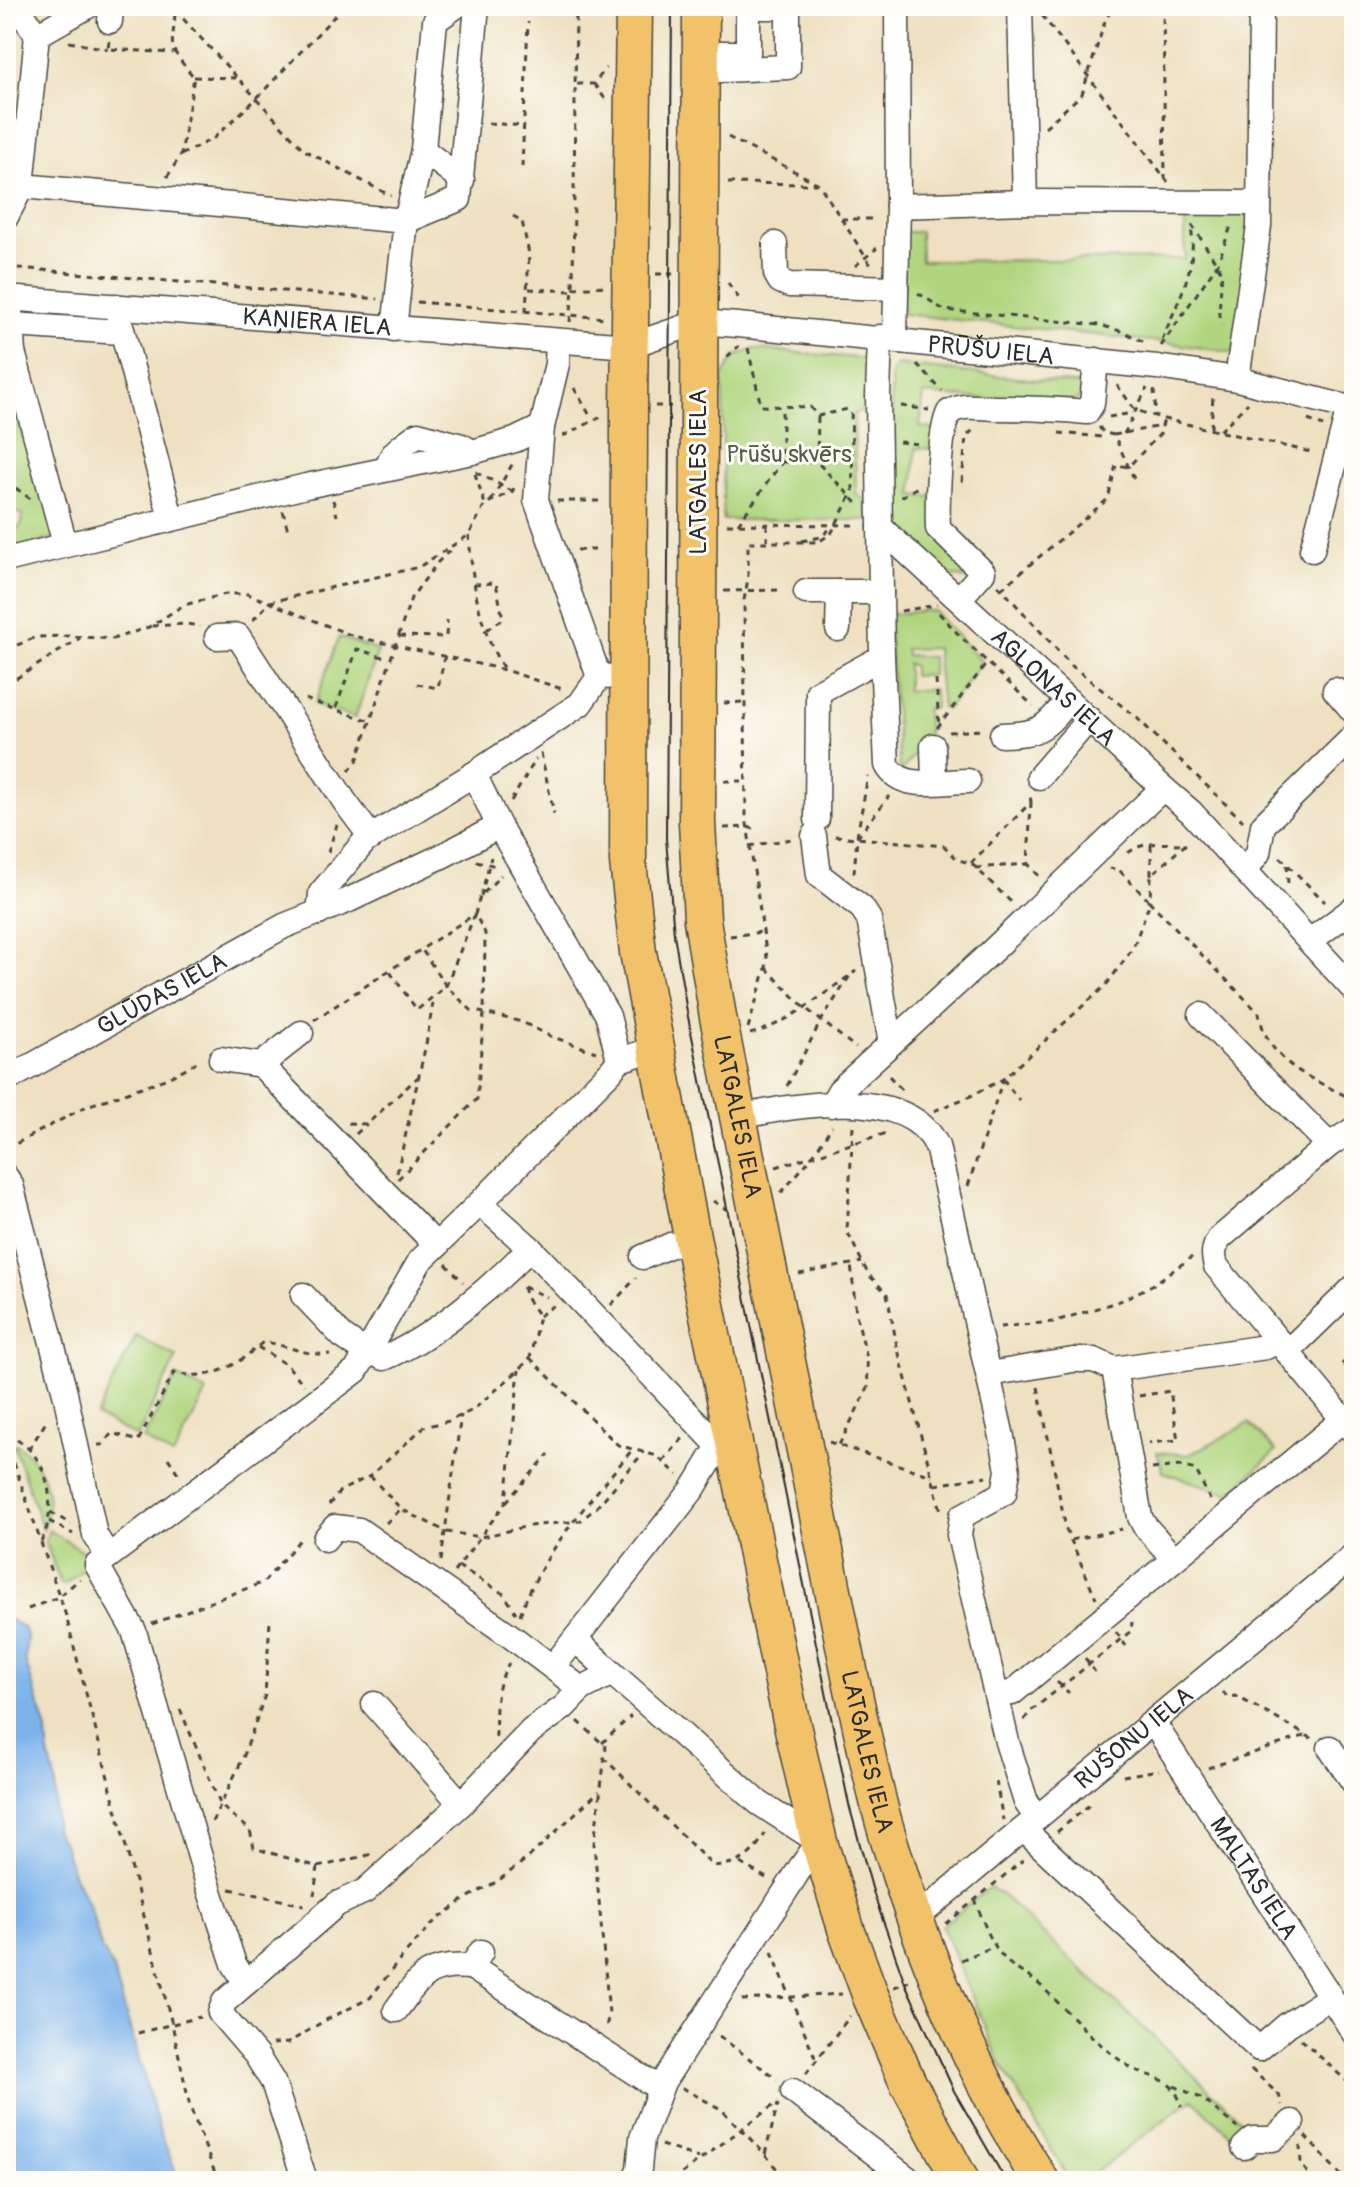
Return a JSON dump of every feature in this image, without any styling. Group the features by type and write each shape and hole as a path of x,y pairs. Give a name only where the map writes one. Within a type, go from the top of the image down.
{"highway":[{"path":"634,6 629,346 614,676 638,952 693,1242 727,1444 819,1842 871,1997 907,2081 961,2181"},
{"name":"LATGALES IELA","path":"701,6 698,873 702,920 718,1017 872,1775 892,1851 963,2040 993,2100 1041,2181"}],"street":[{"path":"10,6 45,30"},
{"path":"45,30 88,6"},
{"path":"394,329 408,213 423,150 435,21 456,6"},
{"path":"22,186 153,198 408,213 459,199 477,6"},
{"path":"897,6 888,212 888,338 878,396 879,441 872,517 882,602 887,765 899,780 968,781"},
{"path":"1020,6 1021,149 1025,202"},
{"path":"1237,379 1259,226 1250,202 1261,6"},
{"path":"6,217 22,186 45,30"},
{"path":"423,150 462,180"},
{"path":"888,212 1025,202 1185,216 1250,202"},
{"path":"775,244 776,274 780,281 789,285 889,280"},
{"path":"8,298 13,325 13,352 65,544"},
{"name":"KAŅIERA IELA","path":"8,298 629,346"},
{"path":"116,306 171,518"},
{"name":"PRŪŠU IELA","path":"629,346 699,322 888,338 1096,360 1237,379 1352,408"},
{"path":"13,325 121,332"},
{"path":"319,913 321,893 371,837 474,774 539,743 585,698 614,676 553,550 536,500 535,437 564,342"},
{"path":"948,600 983,572 938,528 946,419 953,410 967,405 1026,407 1096,415 1092,404 1096,360"},
{"path":"1312,550 1352,408"},
{"path":"9,551 65,544 388,468 535,437"},
{"name":"AGLONAS IELA","path":"872,517 948,600 1068,700 1191,812 1354,990"},
{"path":"806,592 839,592 882,602"},
{"path":"838,629 839,592"},
{"path":"228,636 271,686 335,788 371,837"},
{"path":"882,657 818,692 815,827 819,875 862,908 869,919 891,1043"},
{"path":"1335,690 1354,712"},
{"path":"1002,735 1028,734 1045,728 1068,700"},
{"path":"1034,782 1089,719"},
{"path":"934,782 936,736"},
{"path":"1245,871 1257,855 1263,825 1354,736"},
{"path":"474,774 499,826 608,1016 619,1060"},
{"path":"842,1104 840,1090 1163,788"},
{"name":"GLŪDAS IELA","path":"6,1080 271,933 444,855 499,826"},
{"path":"1310,941 1348,913"},
{"path":"1201,1015 1329,1145"},
{"path":"261,1065 301,1033"},
{"path":"103,1561 356,1371 361,1348 420,1261 619,1060 655,1049"},
{"path":"221,1059 261,1065 435,1248"},
{"path":"738,1117 842,1104 880,1106 914,1119 931,1134 937,1146 1008,1471 1004,1493 962,1516 959,1535 1007,1742 1031,1824 1259,2049 1287,2025 1345,2012"},
{"path":"997,1694 1012,1693 1223,1519 1349,1426 1216,1266 1213,1257 1219,1239 1329,1145 1354,1129"},
{"path":"6,1177 11,1185 65,1393 95,1535 134,1631 234,1964 246,1983"},
{"path":"480,1203 530,1248 696,1422 727,1444 553,1667"},
{"path":"643,1257 671,1245 693,1242"},
{"path":"303,1295 361,1348 384,1358 410,1348 497,1280 530,1248"},
{"path":"989,1374 1073,1360 1094,1360 1114,1369 1283,1346 1354,1287"},
{"path":"1114,1369 1140,1517 1174,1559"},
{"path":"317,1534 335,1527 359,1530 387,1524 439,1586 581,1689"},
{"name":"RUŠONU IELA","path":"915,1919 1354,1555"},
{"path":"576,1640 770,1810 819,1842 700,2022 662,2086 642,2138 639,2169 634,2181"},
{"path":"305,2181 273,2082 220,2013 224,2002 337,1904 365,1891 461,1804 531,1731 564,1707 581,1689 612,1673"},
{"path":"374,1704 461,1804"},
{"name":"MALTAS IELA","path":"1153,1722 1345,2012"},
{"path":"1330,1748 1354,1783"},
{"path":"396,2010 429,1971 476,1960 600,2049 662,2086"},
{"path":"786,2096 911,2181"},
{"path":"1249,2143 1273,2139 1292,2122"}],"path":[{"path":"181,155 214,138 256,99 344,6"},
{"path":"564,342 573,290 576,6"},
{"path":"1035,6 1165,178 1185,216 1218,263 1222,272 1219,313 1225,328"},
{"path":"1021,149 1082,94 1106,18 1115,6"},
{"path":"1163,6 1165,178"},
{"path":"1298,8 1346,6 1346,15 1354,15"},
{"path":"175,8 171,46 173,53 194,77 237,78"},
{"path":"175,8 304,150 408,213"},
{"path":"108,49 110,14"},
{"path":"522,167 528,22"},
{"path":"45,30 66,41 108,49 173,53"},
{"path":"594,84 608,65"},
{"path":"153,198 181,155 194,77"},
{"path":"576,84 594,84"},
{"path":"594,84 608,102"},
{"path":"467,122 524,126"},
{"path":"721,134 819,184 841,219 889,280 944,310 1099,325 1124,332 1148,344"},
{"path":"720,183 819,184"},
{"path":"1162,340 1172,331 1218,263 1250,202"},
{"path":"841,219 888,212"},
{"path":"513,216 522,221 529,254 526,311"},
{"path":"1161,346 1192,266 1194,243 1185,216"},
{"path":"6,267 604,318"},
{"path":"645,273 684,274"},
{"path":"722,275 740,300"},
{"path":"529,289 573,290 605,286"},
{"path":"747,344 761,406 810,407 818,416 817,462 872,517"},
{"path":"915,361 953,410"},
{"path":"554,373 569,378 592,419"},
{"path":"1117,385 1134,412"},
{"path":"1124,434 1147,388"},
{"path":"1154,390 1156,416"},
{"path":"1211,429 1213,396"},
{"path":"1220,431 1248,403"},
{"path":"889,405 953,410"},
{"path":"653,406 678,406"},
{"path":"738,524 782,462 782,407"},
{"path":"818,416 851,408 853,491 831,534 823,541 748,542 745,702 747,827 766,968 746,1035 761,1031 804,1007 876,957"},
{"path":"1104,433 1096,415 1134,412 1336,458"},
{"path":"491,501 519,452 535,437 606,414"},
{"path":"1128,467 1160,434 1164,419"},
{"path":"960,493 966,437 981,424"},
{"path":"1104,433 1124,434 1162,426"},
{"path":"1057,432 1102,437 1104,433"},
{"path":"1114,435 1135,481"},
{"path":"879,441 943,446"},
{"path":"782,462 817,462"},
{"path":"1001,589 1108,499 1116,465 1128,467"},
{"path":"485,504 473,471 512,492 536,500 606,501"},
{"path":"720,524 864,526 914,488 941,478"},
{"path":"149,627 186,624 228,636 270,602 419,567 469,535 485,504 512,492"},
{"path":"767,524 767,541"},
{"path":"469,535 474,584 486,630 494,654 505,670"},
{"path":"335,788 357,761 411,598 457,543"},
{"path":"553,550 604,550"},
{"path":"983,572 1072,666 1137,718 1260,837 1348,913 1354,958"},
{"path":"474,584 496,583 503,619 486,630"},
{"path":"733,590 806,592"},
{"path":"6,650 36,637 113,639 149,627 184,605 226,594 248,594 353,636 505,670 585,698"},
{"path":"926,597 948,600"},
{"path":"882,602 948,600"},
{"path":"948,600 987,663 1050,722"},
{"path":"397,636 446,637 447,620"},
{"path":"6,685 83,636"},
{"path":"336,709 357,649 389,659"},
{"path":"417,684 438,688 445,655"},
{"path":"936,736 987,663"},
{"path":"936,680 936,736"},
{"path":"271,686 370,721"},
{"path":"720,703 745,702"},
{"path":"936,736 933,733 996,729 1002,735"},
{"path":"539,743 554,814"},
{"path":"390,971 417,1010 446,986 475,914 499,826 539,743"},
{"path":"852,901 857,838 870,770"},
{"path":"857,838 899,780"},
{"path":"720,781 746,781"},
{"path":"1034,782 1028,864 1053,892"},
{"path":"971,863 1031,802"},
{"path":"749,846 815,827 857,838 944,846 958,860 971,863 1026,917"},
{"path":"720,828 755,829"},
{"path":"1151,875 1191,839"},
{"path":"925,1113 973,1095 1003,1079 1107,984 1133,948 1150,902 1151,844"},
{"path":"1127,853 1136,846 1186,844"},
{"path":"1119,861 1110,868 1119,870 1259,1013 1262,1033 1281,1058 1300,1072 1354,1100"},
{"path":"976,868 1028,864"},
{"path":"480,897 508,868"},
{"path":"301,1033 306,1025 475,914"},
{"path":"434,997 395,1182 477,1099 484,1013 485,933 475,914"},
{"path":"728,937 762,932"},
{"path":"422,950 446,986 471,1010 522,1022 550,1036 619,1060"},
{"path":"766,968 804,1007 872,1060"},
{"path":"775,1111 821,1021 851,974"},
{"path":"1346,1025 1354,1017"},
{"path":"6,1149 87,1106 168,1078 205,1058 221,1059"},
{"path":"324,1130 334,1121 367,1124 418,1077"},
{"path":"1003,1079 1019,1100"},
{"path":"952,1215 963,1201 1003,1079"},
{"path":"842,1104 853,1143 847,1231 868,1274 887,1294 897,1346 940,1505 932,1508"},
{"path":"779,1196 812,1157 829,1132 842,1104"},
{"path":"773,1167 893,1132"},
{"path":"705,1202 716,1201 728,1212 741,1209"},
{"path":"979,1329 1053,1322 1123,1300 1154,1284 1219,1239"},
{"path":"435,1248 476,1297"},
{"path":"598,1319 635,1279 643,1257"},
{"path":"795,1274 862,1262"},
{"path":"839,1445 868,1388 867,1358 856,1314 851,1264"},
{"path":"497,1280 560,1301"},
{"path":"325,1510 340,1491 370,1476 424,1427 473,1410 530,1358 539,1316 525,1296 523,1287"},
{"path":"77,1444 102,1445 112,1433 138,1441 174,1373 210,1376 241,1360 263,1342 286,1345 311,1356 361,1348"},
{"path":"257,1347 288,1366 316,1401"},
{"path":"530,1358 618,1445 657,1456 693,1489"},
{"path":"1342,1362 1354,1376"},
{"path":"1034,1367 1066,1529 1104,1617"},
{"path":"506,1502 520,1369"},
{"path":"1119,1399 1170,1391 1178,1440 1149,1443"},
{"path":"29,1449 65,1393"},
{"path":"439,1586 461,1415"},
{"path":"663,1461 696,1422"},
{"path":"6,1437 29,1449 44,1472 50,1512 40,1544"},
{"path":"6,1437 66,1616 172,2024 190,2107 218,2181"},
{"path":"829,1442 932,1476"},
{"path":"458,1566 504,1594 519,1617 525,1599 555,1546 632,1450"},
{"path":"370,1476 387,1524 481,1537 529,1526 580,1521 596,1508 644,1452"},
{"path":"439,1586 549,1454"},
{"path":"1154,1469 1179,1466 1196,1470 1216,1512 1223,1519"},
{"path":"935,1485 992,1475"},
{"path":"50,1512 77,1527"},
{"path":"1071,1540 1144,1525"},
{"path":"134,1631 264,1582 317,1534"},
{"path":"28,1609 58,1597 103,1561"},
{"path":"199,1847 243,1758 265,1695 270,1621"},
{"path":"497,1769 497,1695 502,1676 515,1652 512,1637"},
{"path":"1222,1692 1227,1697 1236,1696 1330,1748"},
{"path":"602,1743 645,1702"},
{"path":"564,1707 606,1747 594,1844 609,2014 600,2049"},
{"path":"181,1709 221,1806 250,1830 254,1848 318,1867 374,1854"},
{"path":"1123,1776 1186,1770 1307,1735"},
{"path":"603,1757 713,1866 740,1863 785,1891"},
{"path":"988,1786 996,1785"},
{"path":"249,2047 288,2043 370,1998 434,1922 529,1857 599,1791"},
{"path":"740,1863 764,1837 770,1810"},
{"path":"211,1891 312,1906 318,1867"},
{"path":"975,1899 987,1930 1009,1963 1038,1983 1073,2019 1128,2066 1203,2099 1249,2143"},
{"path":"762,1926 816,2060"},
{"path":"956,1962 996,1946"},
{"path":"890,1989 912,1980"},
{"path":"715,2000 843,1994"},
{"path":"138,2033 220,2013"},
{"path":"672,2181 786,2096 851,2015"},
{"path":"700,2022 786,2096"},
{"path":"1287,2025 1354,2088"},
{"path":"1171,2085 1181,2107"},
{"path":"662,2086 700,2096 721,2109 765,2154 783,2180 797,2181"},
{"path":"1279,2095 1292,2122"},
{"path":"765,2154 786,2096"},
{"path":"1314,2181 1301,2164 1299,2130 1346,2181"},
{"path":"642,2138 700,2158"}],"green space":[{"path":"1185,209 1245,209 1252,219 1236,353 903,314 902,232 920,232 921,261 1185,259"},
{"name":"Prūšu skvērs","path":"753,349 868,359 868,408 854,414 856,494 867,501 866,520 723,520 723,376 734,357"},
{"path":"6,352 30,462 41,469 57,537 23,548 13,544 10,535 22,524 22,514 8,511 6,507"},
{"path":"897,365 1084,385 1082,395 1075,401 1021,396 995,400 924,394 920,427 934,429 933,449 916,448 913,495 933,497 968,564 965,579 942,573 896,531 891,518 888,444 893,444 891,373"},
{"path":"934,611 982,662 947,709 942,708 936,648 905,649 906,655 932,657 932,675 913,676 913,666 907,663 907,691 934,689 935,708 926,709 928,737 900,773 887,615"},
{"path":"339,637 378,651 355,718 315,704"},
{"path":"136,1336 177,1357 137,1437 96,1416"},
{"path":"176,1376 207,1392 173,1456 143,1439"},
{"path":"1249,1423 1276,1451 1229,1494 1163,1472 1157,1452 1189,1455"},
{"path":"16,1444 34,1461 44,1482 48,1506 43,1530 14,1446"},
{"path":"49,1530 92,1557 92,1562 64,1585 45,1541"},
{"path":"990,1887 1251,2129 1244,2147 1192,2099 1084,2181 1070,2181 1000,2063 942,1926"}],"water":[{"path":"6,1618 23,1627 27,1636 25,1660 47,1731 55,1780 55,1830 64,1844 74,1876 91,1910 101,1948 113,1969 159,2129 179,2181 6,2181"}],"tram line":[{"path":"672,6 666,839 674,934 687,1012 849,1805 874,1895 905,1983 954,2091 1006,2181"}]}
